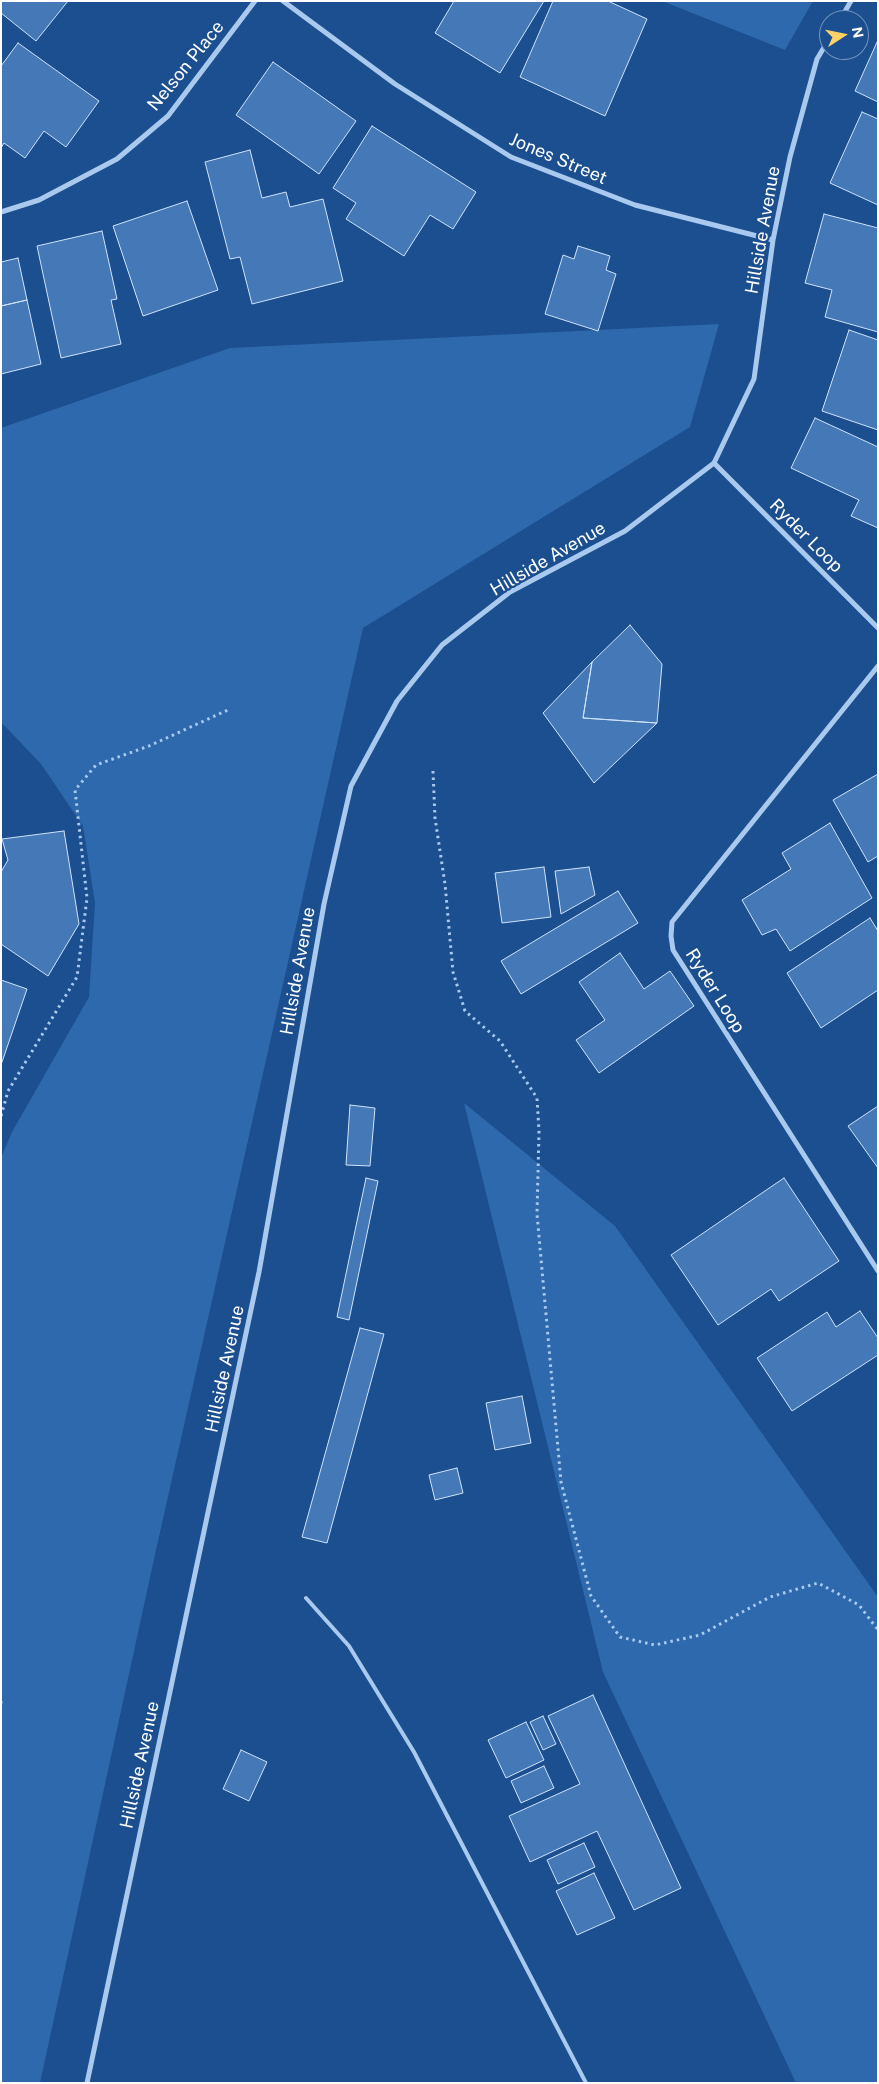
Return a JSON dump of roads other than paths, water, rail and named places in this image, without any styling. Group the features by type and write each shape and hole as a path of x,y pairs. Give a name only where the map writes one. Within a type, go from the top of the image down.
{"street":[{"name":"Nelson Place","path":"1,212 39,200 116,159 168,116 255,1"},
{"name":"Jones Street","path":"283,1 395,84 511,157 635,205 773,240"},
{"name":"Hillside Avenue","path":"87,2083 257,1281 324,904 351,786 396,701 442,645 510,592 625,531 714,463 754,379 773,240 790,157 819,56"},
{"name":"Ryder Loop","path":"714,463 878,628"},
{"name":"Ryder Loop","path":"878,666 672,922 671,936 673,950 878,1272"}],"lane":[{"path":"306,1598 350,1646 414,1752 586,2083"}]}
